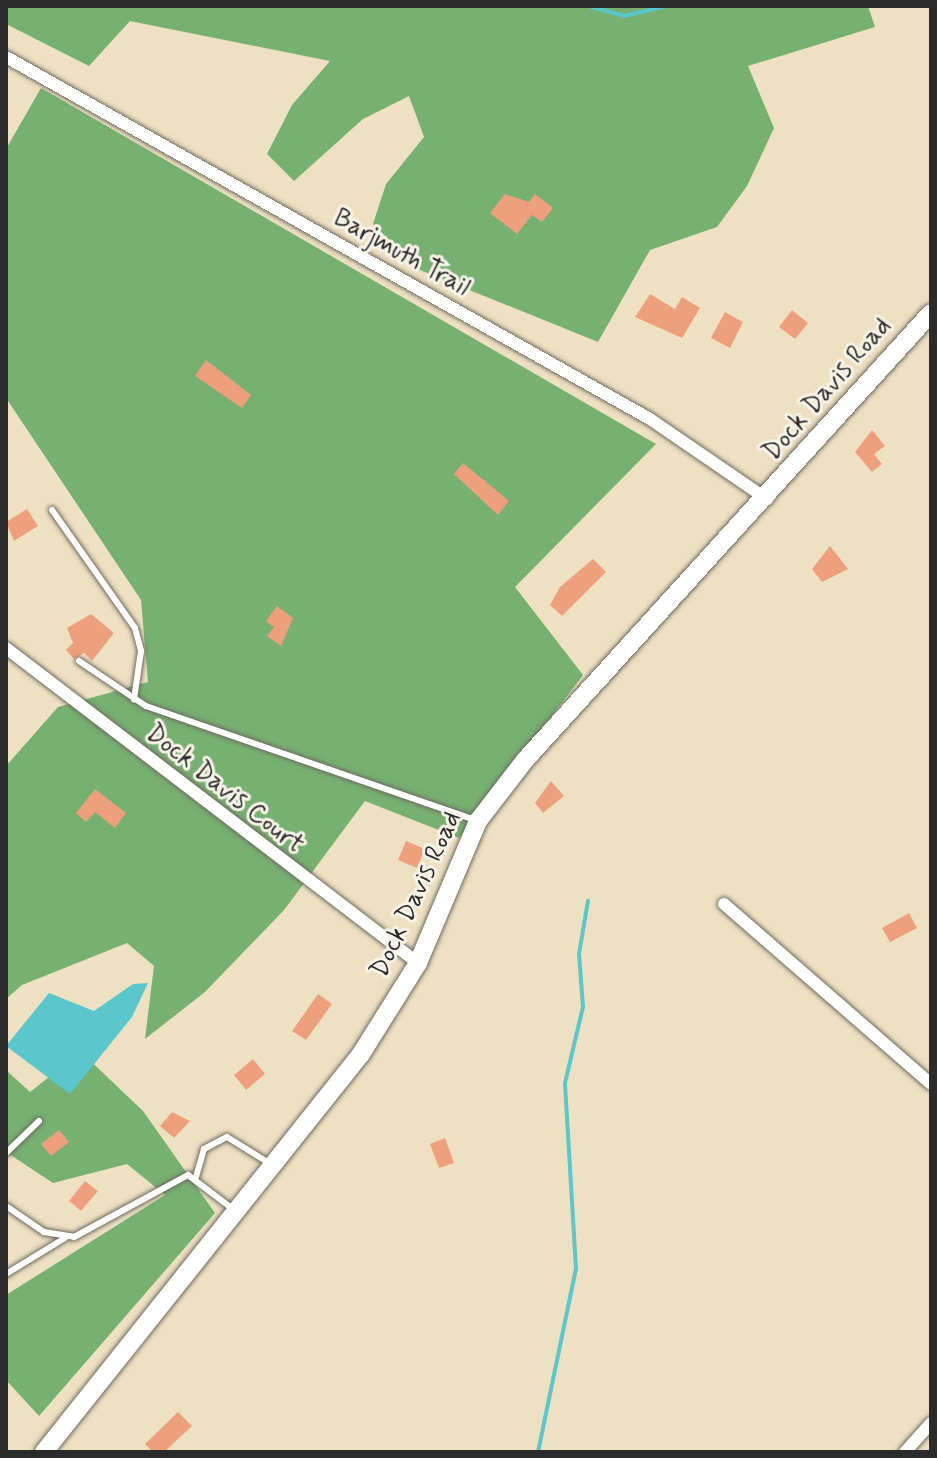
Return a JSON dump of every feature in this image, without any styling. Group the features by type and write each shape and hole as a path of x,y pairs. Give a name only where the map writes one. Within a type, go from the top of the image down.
{"street":[{"name":"Barjmuth Trail","path":"6,57 650,419 767,499"},
{"name":"Dock Davis Road","path":"44,1452 361,1054 418,963 478,821 526,759 767,499 931,313"},
{"name":"Dock Davis Court","path":"6,648 418,963"},
{"path":"724,904 931,1084"},
{"path":"905,1452 931,1423"}],"lane":[{"path":"52,510 135,628 141,651 134,699"},
{"path":"79,661 134,699 478,821"},
{"path":"6,1153 39,1121"},
{"path":"196,1177 204,1149 227,1137 272,1165"},
{"path":"6,1274 178,1177 196,1177 236,1211"},
{"path":"6,1206 65,1238"}],"green space":[{"path":"6,6 868,6 875,27 748,66 774,128 747,186 717,227 650,250 598,342 420,270 373,224 386,184 424,137 409,96 363,119 294,181 267,154 292,105 330,61 130,21 89,66 6,24"},
{"path":"41,88 656,444 515,587 583,675 459,838 365,801 284,910 205,992 145,1039 154,966 127,943 22,985 6,999 6,766 58,707 148,682 141,600 6,398 6,149"},
{"path":"81,1052 143,1111 215,1213 39,1416 6,1380 6,1295 165,1195 127,1164 53,1183 6,1152 6,1070 30,1092"}],"water":[{"path":"148,983 132,1017 70,1094 6,1046 49,993 94,1011 133,984"}],"building":[{"path":"505,194 529,202 535,194 553,208 542,222 532,215 517,234 490,213"},
{"path":"650,294 675,309 682,297 700,308 682,338 635,317"},
{"path":"792,310 808,323 795,339 779,327"},
{"path":"725,312 743,322 730,348 711,338"},
{"path":"206,360 251,395 242,408 195,376"},
{"path":"872,430 885,446 874,454 882,464 872,472 855,452"},
{"path":"463,463 509,501 498,515 454,474"},
{"path":"27,509 38,526 14,541 6,522"},
{"path":"830,546 848,569 822,582 812,569"},
{"path":"593,559 606,572 562,616 550,605 560,587"},
{"path":"277,606 293,618 281,646 267,636 274,627 266,621"},
{"path":"91,614 114,633 92,661 84,653 74,659 66,650 73,643 67,628"},
{"path":"551,781 564,796 543,813 535,803"},
{"path":"95,789 126,813 115,828 95,812 86,822 76,813"},
{"path":"406,841 425,849 417,868 398,860"},
{"path":"909,913 917,928 890,942 882,928"},
{"path":"318,994 332,1004 306,1040 292,1031"},
{"path":"253,1059 265,1074 246,1090 234,1075"},
{"path":"172,1112 190,1121 174,1138 160,1126"},
{"path":"59,1130 69,1142 51,1156 41,1144"},
{"path":"445,1138 454,1163 439,1168 430,1144"},
{"path":"85,1181 98,1191 81,1211 69,1201"},
{"path":"178,1412 192,1426 164,1452 153,1452 145,1444"}],"waterway":[{"path":"589,6 624,16 666,6"},
{"path":"538,1452 576,1269 565,1083 583,1007 579,954 588,901"}]}
